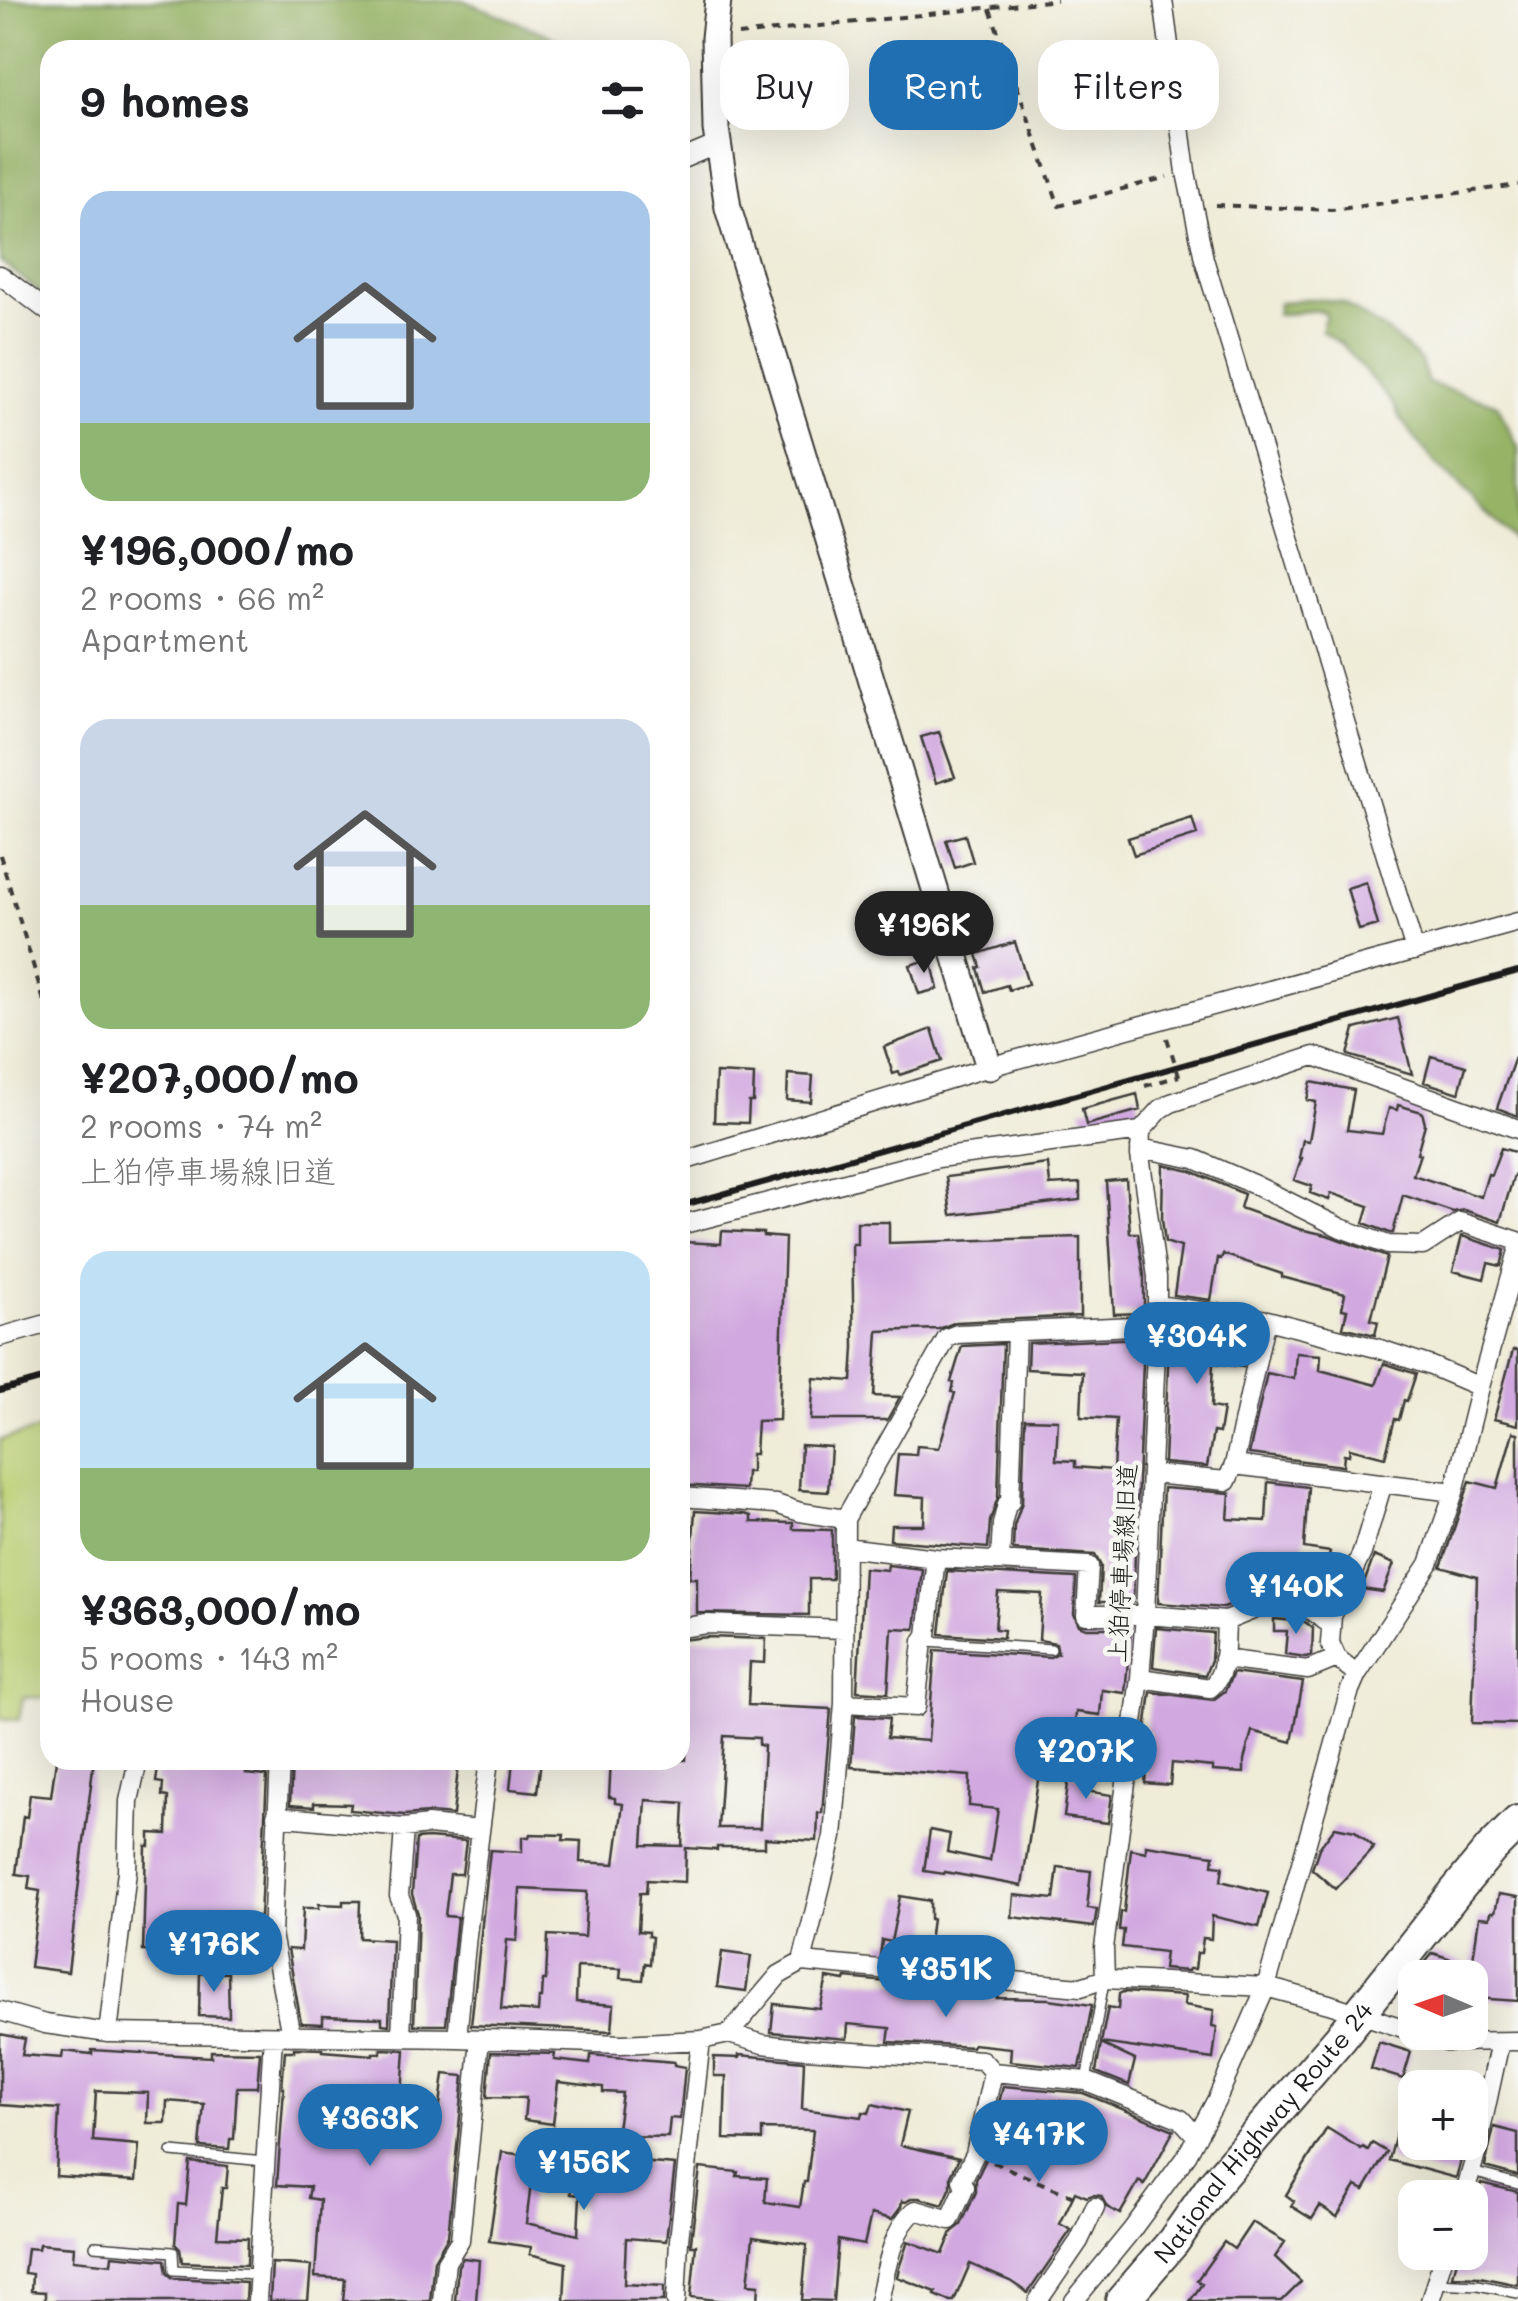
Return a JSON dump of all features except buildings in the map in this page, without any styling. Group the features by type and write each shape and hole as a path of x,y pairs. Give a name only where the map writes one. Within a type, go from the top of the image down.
{"highway":[{"name":"National Highway Route 24","path":"1122,2301 1457,1890 1518,1822"}],"street":[{"path":"718,0 714,38 716,129 728,208 989,1066"},
{"path":"1163,0 1186,172 1204,259 1414,951"},
{"path":"690,156 718,144"},
{"path":"0,276 40,306"},
{"path":"690,1159 989,1066 1518,922"},
{"path":"1141,1139 1161,1108 1170,1103 1314,1056 1518,1129"},
{"path":"690,1222 938,1158 1141,1139 1255,1185 1342,1228 1388,1244 1423,1246 1460,1222 1518,1241"},
{"name":"上狛停車場線旧道","path":"1105,1979 1104,1948 1140,1678 1158,1324 1157,1277 1141,1139"},
{"path":"1074,2301 1131,2232 1187,2154 1217,2099 1266,1987 1350,1690 1429,1564 1454,1492 1518,1251"},
{"path":"1157,1305 1268,1320 1431,1366 1480,1387"},
{"path":"1151,1474 1227,1480 1234,1465 1268,1320"},
{"path":"802,1962 833,1836 844,1704 845,1519 947,1338 957,1334 1158,1324"},
{"path":"0,1337 40,1326"},
{"path":"1498,1326 1518,1328"},
{"path":"1000,1561 1002,1524 1010,1502 1016,1332"},
{"path":"1234,1465 1454,1492"},
{"path":"1357,1674 1337,1658 1330,1643 1332,1616 1362,1553 1383,1483"},
{"path":"690,1498 776,1504 845,1519"},
{"path":"845,1548 936,1558 1089,1566 1086,1615 1226,1621 1263,1606 1288,1607 1310,1610 1331,1625"},
{"path":"844,1704 916,1707 936,1558"},
{"path":"1140,1678 1210,1688 1218,1682 1226,1621"},
{"path":"690,1627 844,1629"},
{"path":"1223,1659 1308,1670 1337,1658"},
{"path":"108,2033 127,1871 129,1801 136,1770"},
{"path":"257,2301 264,2161 282,2036 272,1934 279,1770"},
{"path":"457,2038 488,1770"},
{"path":"276,1816 404,1828 428,1824 480,1830"},
{"path":"401,2037 406,1914 398,1896 404,1828"},
{"path":"728,2034 779,1974 802,1962 1081,1986 1105,1979 1266,1987 1446,2042 1509,2041 1469,2180"},
{"path":"0,2011 45,2024 108,2033 622,2044 702,2040 728,2034 763,2044 806,2049 982,2060 993,2072 1086,2081 1181,2119 1196,2137"},
{"path":"442,2301 446,2262 460,2240 480,2038"},
{"path":"676,2301 679,2240 702,2040"},
{"path":"879,2301 906,2217 922,2210 950,2220 975,2154 993,2072"},
{"path":"1038,2301 1079,2241 1096,2207"}],"lane":[{"path":"923,1641 1052,1649"},
{"path":"1086,2081 1105,1979"},
{"path":"172,2152 264,2161"},
{"path":"1471,2172 1518,2184"},
{"path":"96,2246 173,2252 174,2270 258,2274"},
{"path":"1433,2292 1478,2286 1518,2293"}],"path":[{"path":"714,38 1057,0"},
{"path":"990,8 1059,206 1186,172"},
{"path":"1193,204 1332,210 1518,184"},
{"path":"0,855 40,988"},
{"path":"1145,1086 1179,1076 1167,1038"},
{"path":"975,2154 1096,2207"}],"green space":[{"path":"0,0 463,0 561,40 40,40 40,292 0,261"},
{"path":"1304,299 1341,302 1388,332 1421,361 1428,383 1497,404 1518,447 1518,544 1435,463 1394,405 1342,345 1321,331 1326,314 1277,314 1279,303"},
{"path":"40,1430 40,1698 23,1697 19,1720 0,1718 0,1440"}],"railway":[{"path":"690,1203 1518,971"},
{"path":"0,1391 40,1380"}]}
